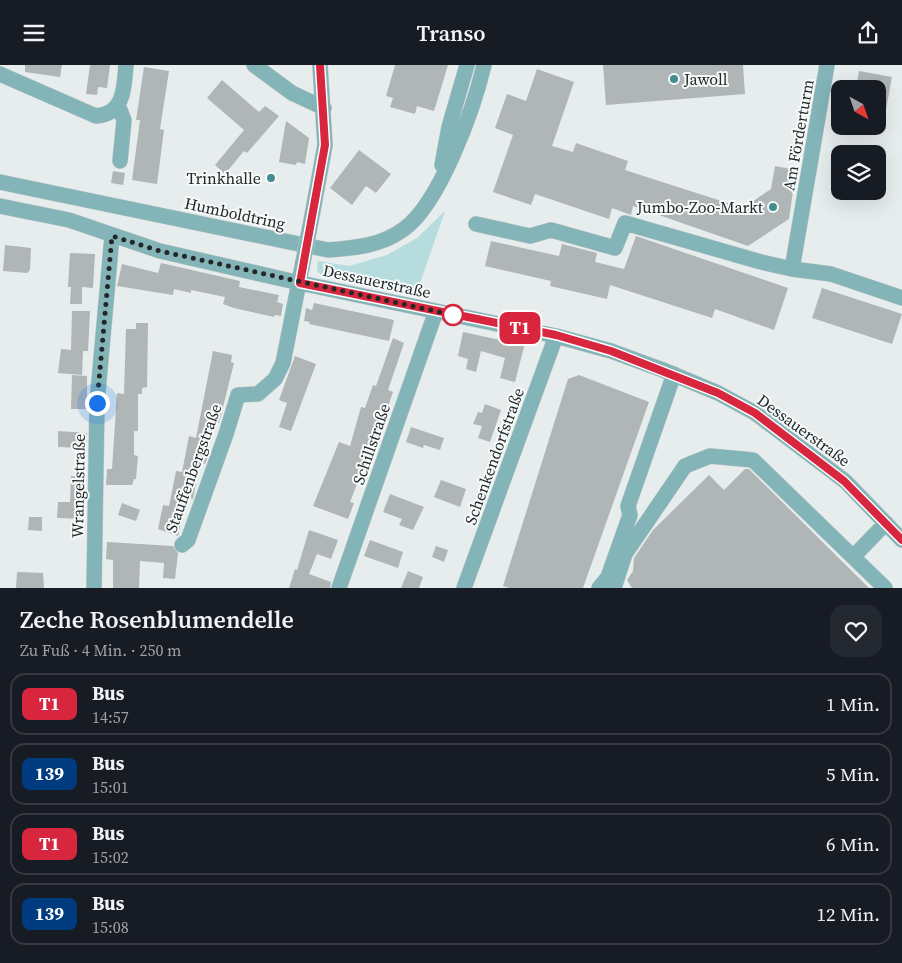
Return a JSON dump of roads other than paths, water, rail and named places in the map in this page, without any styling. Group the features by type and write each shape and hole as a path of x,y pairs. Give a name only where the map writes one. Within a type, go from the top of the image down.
{"street":[{"path":"0,74 96,116 110,113 122,99 126,65"},
{"path":"254,65 292,93 324,108"},
{"path":"300,283 325,145 320,65"},
{"name":"Humboldtring","path":"438,183 449,127 467,65"},
{"name":"Am Förderturm","path":"792,269 827,65"},
{"name":"Humboldtring","path":"0,182 328,250 359,248 382,241 405,229 424,210 460,139 485,69"},
{"path":"118,105 124,120 120,161"},
{"name":"Dessauerstraße","path":"0,206 69,220 160,251 300,283 556,335 611,351 674,374 718,393 755,413 844,481 902,540"},
{"path":"476,224 530,236 551,230 616,248 625,223 792,269 831,273 902,298"},
{"name":"Wrangelstraße","path":"94,588 97,403 112,236"},
{"name":"Stauffenbergstraße","path":"182,545 188,540 238,395 258,394 275,379 284,363 300,283"},
{"name":"Schillstraße","path":"339,588 436,311"},
{"name":"Schenkendorfstraße","path":"464,588 556,335"},
{"path":"599,588 608,577 630,515 628,506 674,374"},
{"path":"614,588 625,554 685,465 710,456 753,460 885,588"},
{"path":"853,557 886,523"}],"place":[{"name":"Jawoll","path":"674,79"},
{"name":"Trinkhalle","path":"271,178"},
{"name":"Jumbo-Zoo-Markt","path":"773,207"}]}
